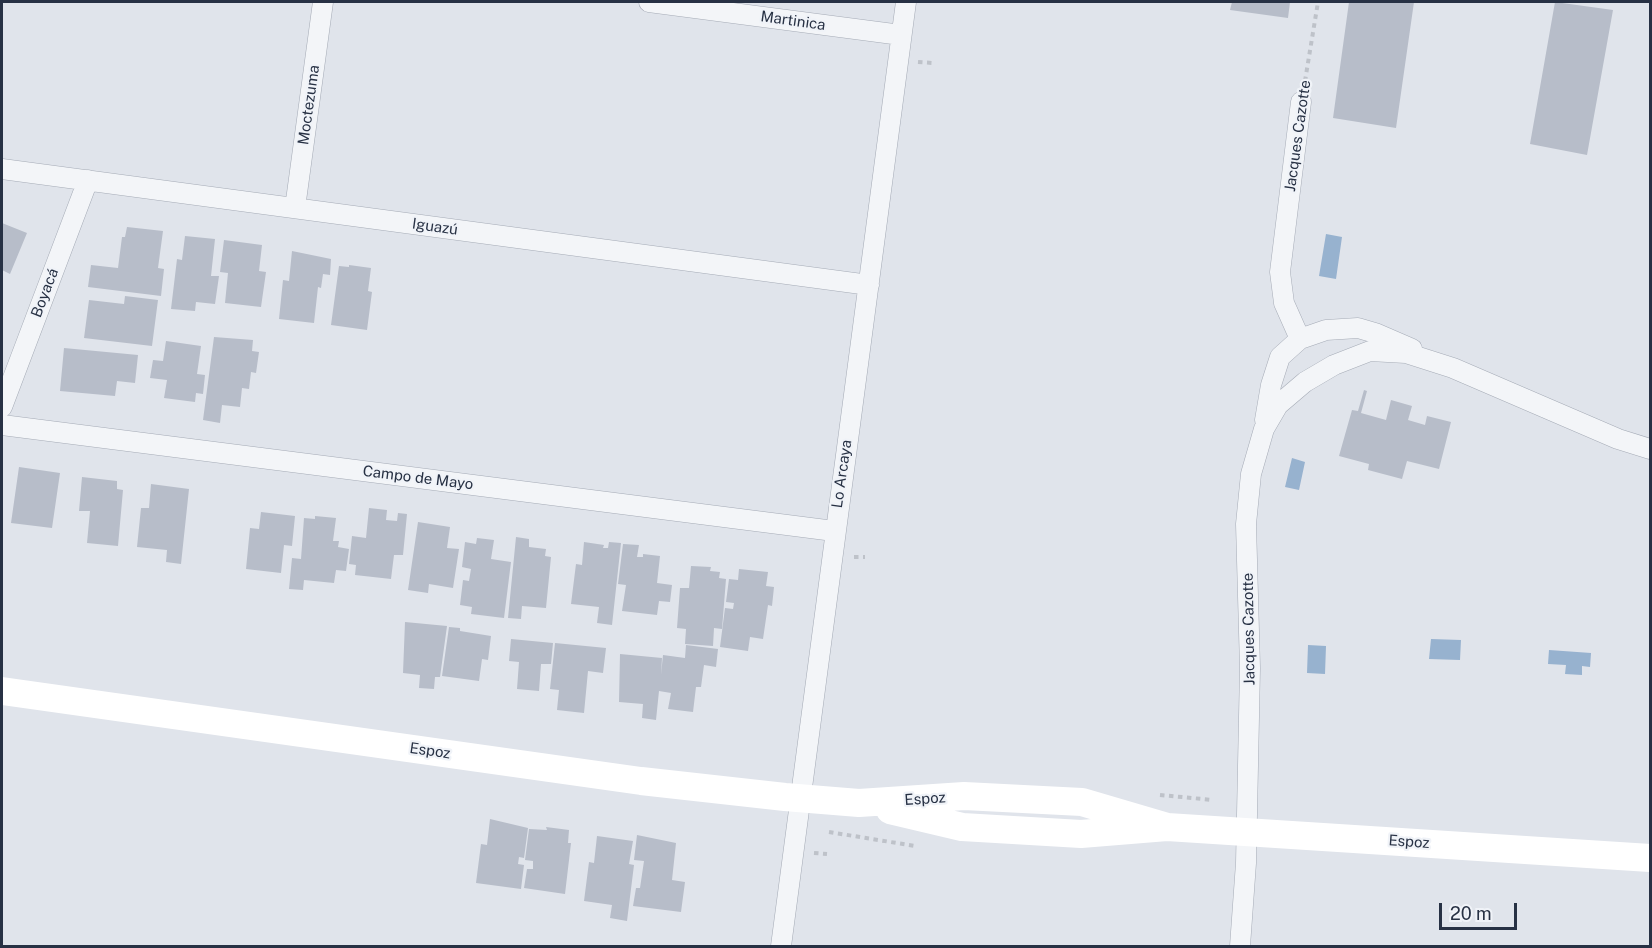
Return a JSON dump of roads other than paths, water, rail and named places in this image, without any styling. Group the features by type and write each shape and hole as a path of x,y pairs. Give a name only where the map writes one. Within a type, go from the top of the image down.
{"street":[{"name":"Moctezuma","path":"295,208 323,2"},
{"name":"Martinica","path":"649,2 901,35"},
{"name":"Lo Arcaya","path":"781,946 834,531 906,2"},
{"name":"Jacques Cazotte","path":"1300,339 1284,303 1280,272 1301,102"},
{"name":"Iguazú","path":"2,169 869,285"},
{"name":"Boyacá","path":"2,406 88,180"},
{"name":"Jacques Cazotte","path":"1240,946 1246,832 1250,668 1246,524 1251,474 1264,429 1277,363 1288,348 1300,339 1326,330 1358,328 1376,333 1618,439 1650,449"},
{"name":"Jacques Cazotte","path":"1264,429 1278,405 1305,382 1334,365 1370,351 1406,353 1453,368"},
{"name":"Campo de Mayo","path":"2,425 834,531"},
{"name":"Espoz","path":"2,691 641,781 801,799 859,803 963,796 1082,802 1167,827 1650,858"}],"water":[{"path":"1326,234 1342,237 1336,279 1319,276"},
{"path":"1292,458 1305,462 1299,490 1285,487"},
{"path":"1431,639 1461,640 1460,660 1429,659"},
{"path":"1308,645 1326,646 1325,674 1307,673"},
{"path":"1549,650 1591,653 1590,667 1582,666 1582,675 1565,674 1566,665 1548,664"}]}
